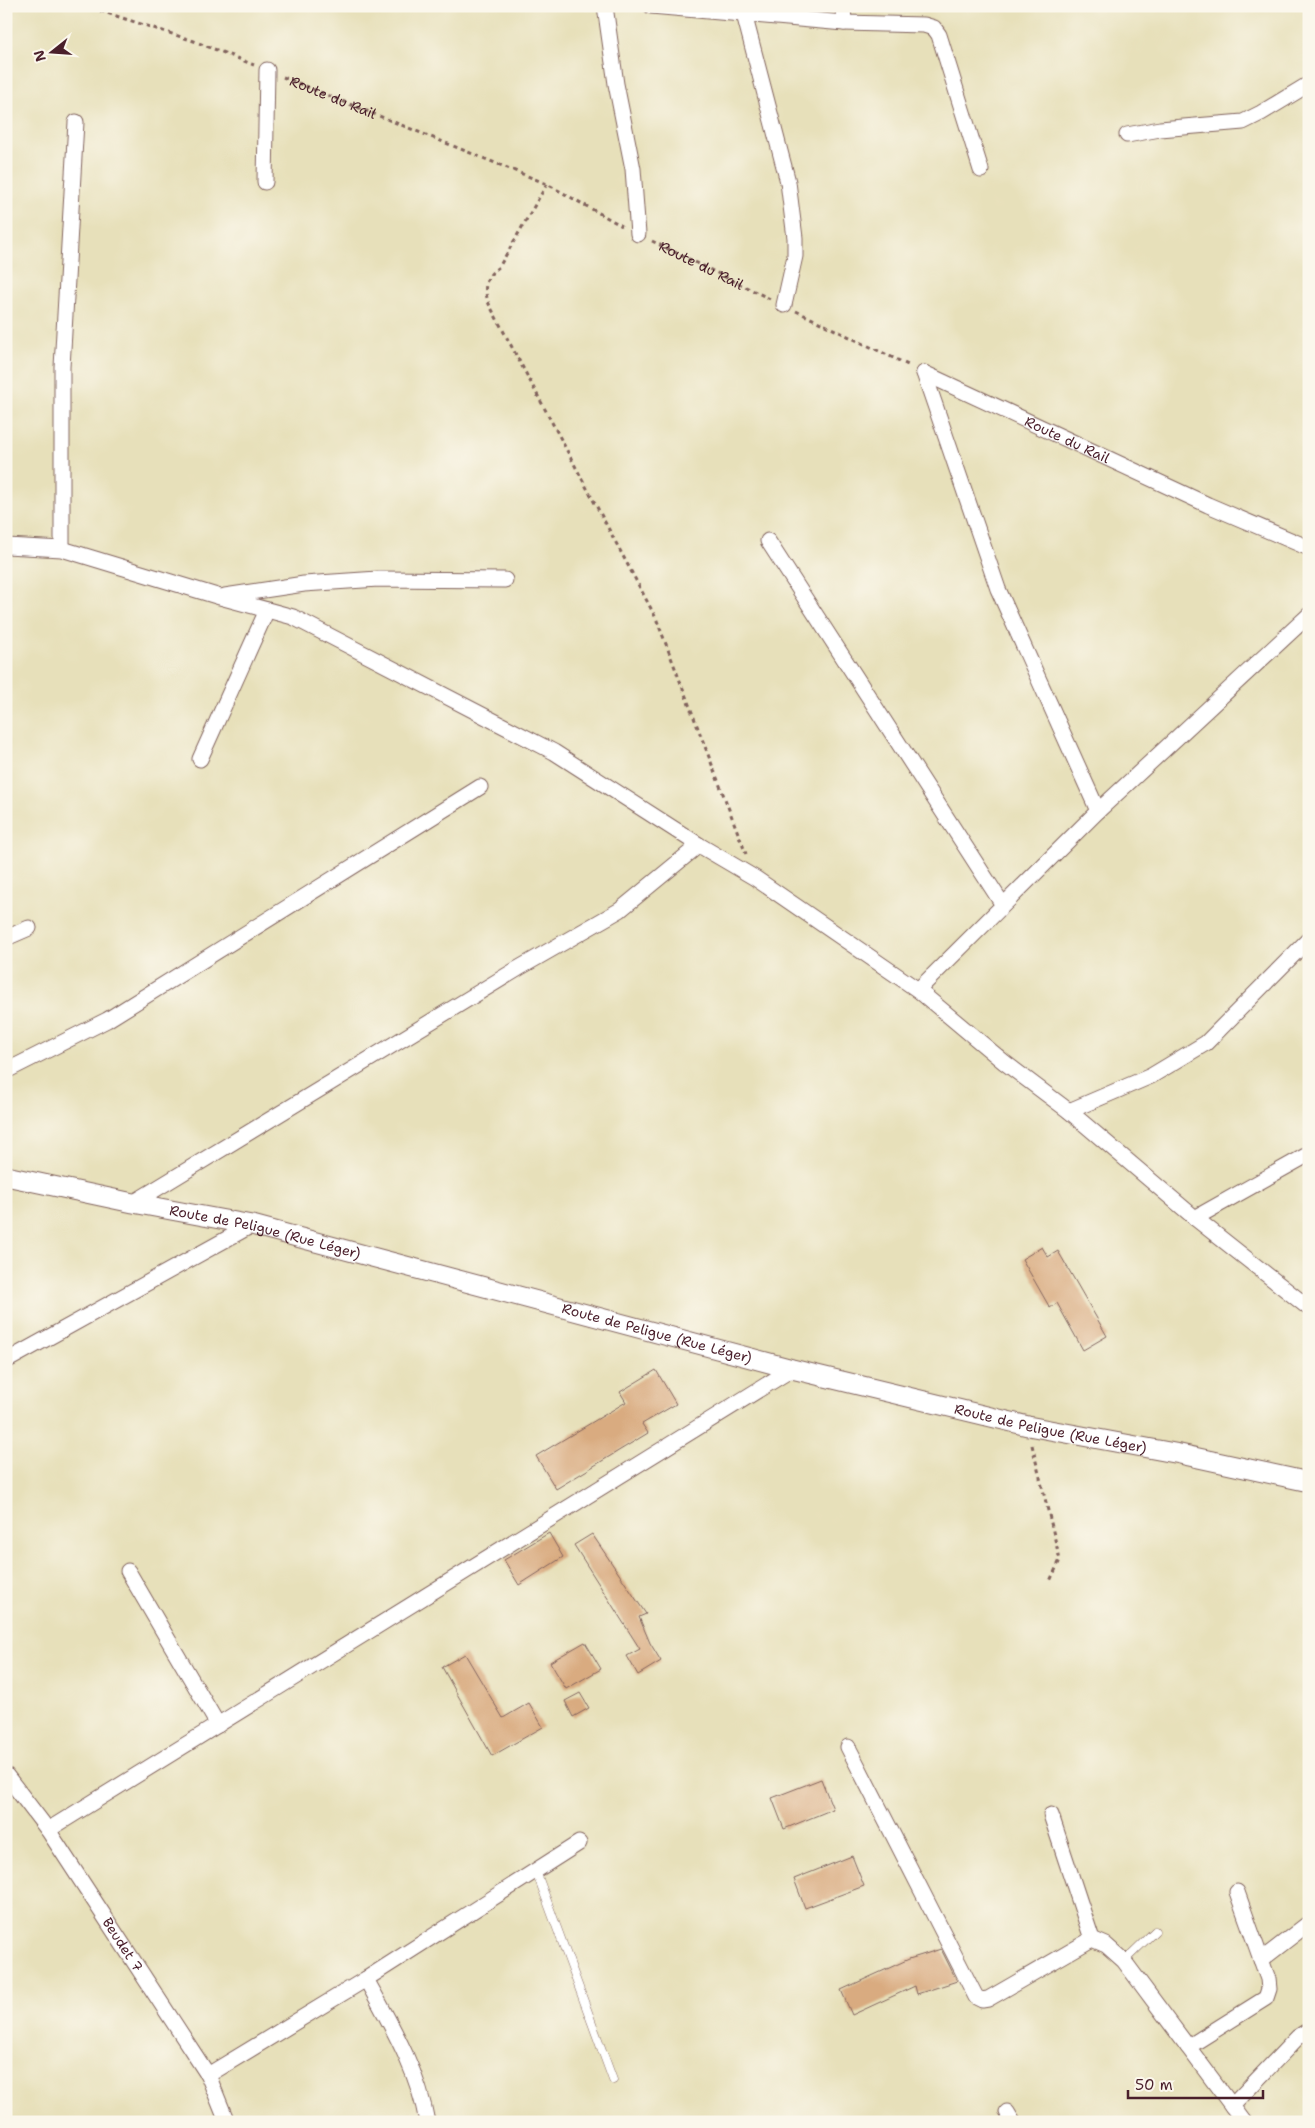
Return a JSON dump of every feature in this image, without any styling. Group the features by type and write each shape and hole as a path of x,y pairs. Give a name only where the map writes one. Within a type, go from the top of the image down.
{"street":[{"path":"605,6 616,84 633,169 638,234"},
{"path":"651,6 844,23 924,25 934,28 939,35 981,170"},
{"path":"843,6 844,23"},
{"path":"744,14 788,182 795,238 795,256 784,305"},
{"path":"266,182 267,70"},
{"path":"1127,135 1160,129 1243,122 1309,84"},
{"path":"62,549 62,367 76,122"},
{"path":"924,373 998,589 1098,811"},
{"name":"Route du Rail","path":"924,373 1208,505 1309,548"},
{"path":"768,541 1003,905"},
{"path":"6,546 62,549 220,597 293,616 554,752 699,845 755,878 918,990 1004,1062 1069,1111 1195,1218 1309,1308"},
{"path":"220,597 304,584 378,579 505,580"},
{"path":"200,759 267,610"},
{"path":"918,990 1098,811 1309,614"},
{"path":"6,1071 106,1020 480,787"},
{"path":"133,1203 519,968 620,910 699,845"},
{"path":"6,938 29,928"},
{"path":"1069,1111 1151,1076 1206,1043 1309,939"},
{"path":"1195,1218 1309,1154"},
{"name":"Route de Peligue (Rue Léger)","path":"6,1176 133,1203 252,1225 792,1369 1028,1426 1180,1454 1309,1482"},
{"path":"6,1361 252,1225"},
{"path":"48,1830 792,1369"},
{"path":"128,1571 218,1725"},
{"path":"848,1747 976,1997 982,2000 988,1999 1092,1939"},
{"name":"Beudet 7","path":"6,1775 48,1830 208,2075 227,2122"},
{"path":"1050,1815 1092,1939 1106,1945 1124,1961 1244,2122"},
{"path":"208,2075 366,1978 579,1843"},
{"path":"1188,2047 1266,1998 1269,1989 1268,1979 1237,1892"},
{"path":"1261,1960 1309,1923"},
{"path":"366,1978 409,2059 427,2122"},
{"path":"1232,2106 1298,2037 1309,2030"}],"lane":[{"path":"536,1871 614,2080"},
{"path":"1124,1961 1155,1932"}],"path":[{"name":"Route du Rail","path":"85,6 194,41 547,184 638,234 924,373"},
{"path":"547,184 499,267 490,273 485,282 485,293 489,304 656,618 755,878"},
{"path":"1028,1426 1060,1560 1049,1583"}],"building":[{"path":"1042,1247 1048,1257 1058,1251 1107,1336 1083,1350 1057,1303 1050,1308 1022,1259"},
{"path":"656,1370 676,1404 642,1424 648,1433 556,1489 536,1456 626,1402 620,1392"},
{"path":"549,1533 563,1557 519,1585 504,1560"},
{"path":"592,1534 646,1614 639,1617 650,1643 661,1661 638,1675 627,1656 640,1649 574,1545"},
{"path":"585,1642 601,1669 566,1689 550,1662"},
{"path":"465,1654 503,1718 529,1703 543,1727 492,1756 442,1667"},
{"path":"580,1693 589,1708 573,1717 565,1701"},
{"path":"821,1779 833,1809 784,1829 772,1798"},
{"path":"852,1856 864,1886 805,1908 794,1879"},
{"path":"941,1949 957,1981 917,1994 915,1986 852,2015 841,1990 909,1959"}]}
